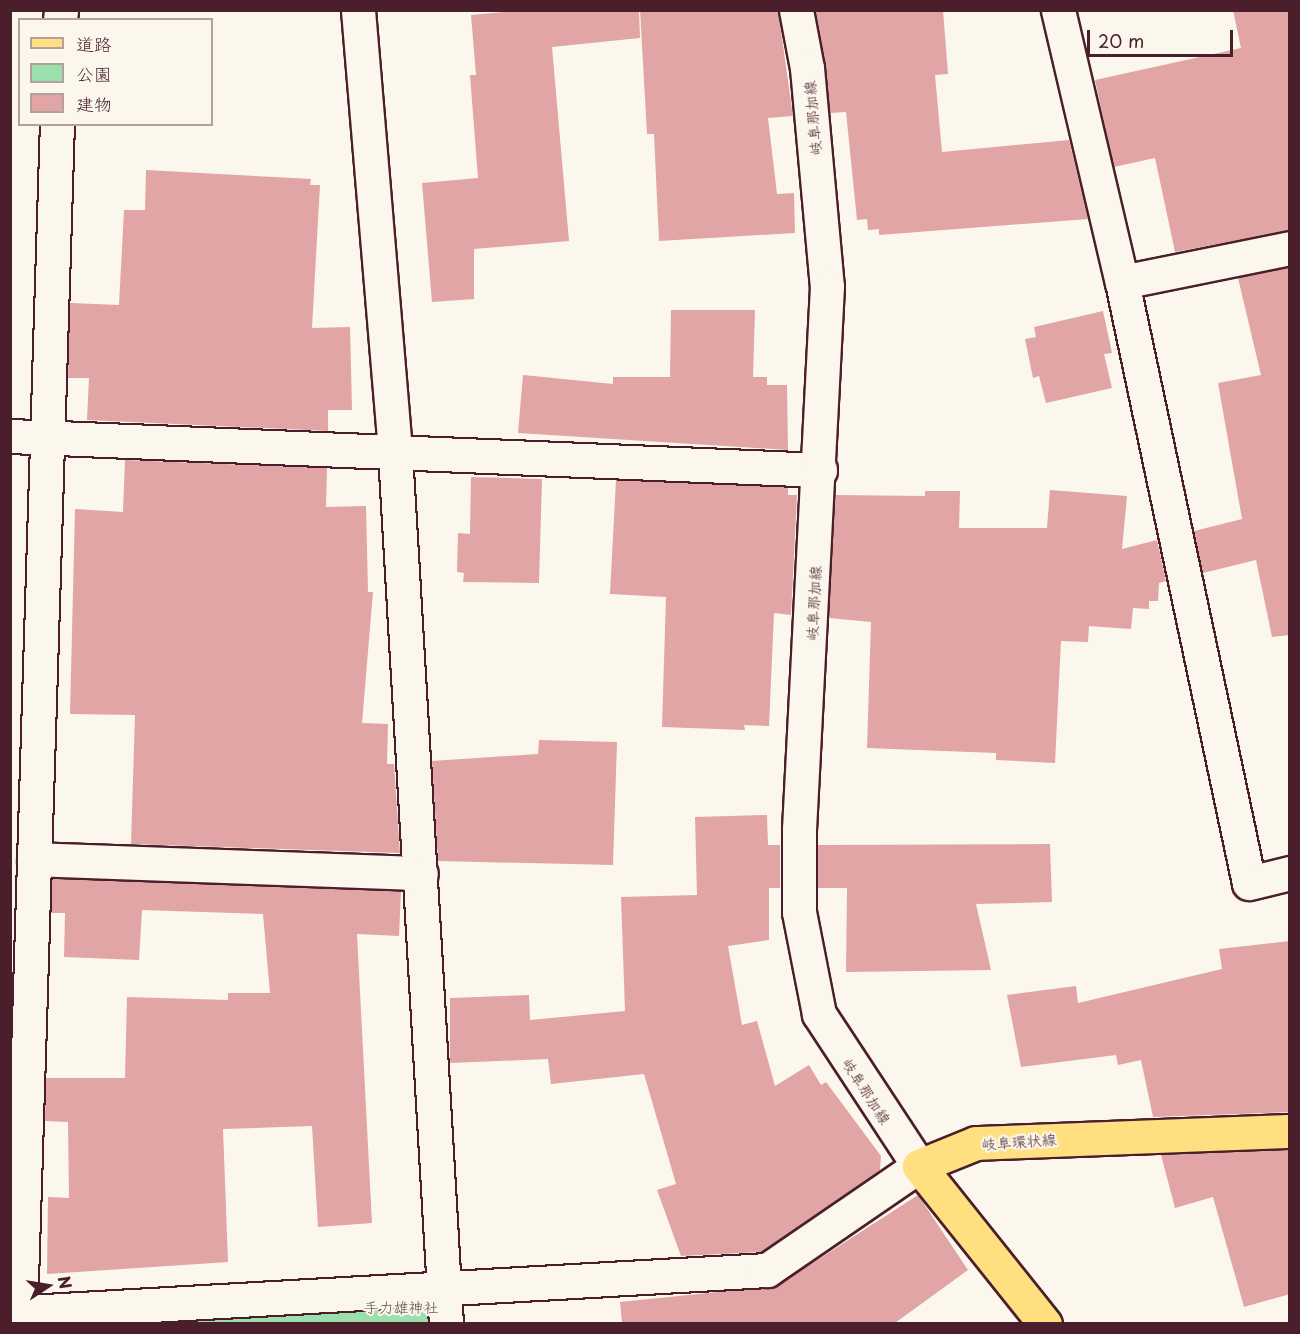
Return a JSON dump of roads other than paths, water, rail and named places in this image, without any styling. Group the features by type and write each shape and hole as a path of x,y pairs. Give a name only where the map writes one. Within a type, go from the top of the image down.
{"main road":[{"name":"岐阜環状線","path":"919,1166 976,1143 1290,1131"},
{"path":"919,1166 1045,1323"}],"street":[{"path":"358,10 394,453 448,1288 446,1323"},
{"name":"岐阜那加線","path":"796,10 807,68 827,286 820,471 799,829 799,912 819,1014 919,1166"},
{"path":"1058,10 1122,282 1249,883 1290,873"},
{"path":"57,126 34,859 15,1313 767,1270 919,1166"},
{"path":"1122,282 1290,248"},
{"path":"10,436 820,471"},
{"path":"34,859 421,873"}],"park label":[{"name":"手力雄神社","path":"401,1307"}]}
